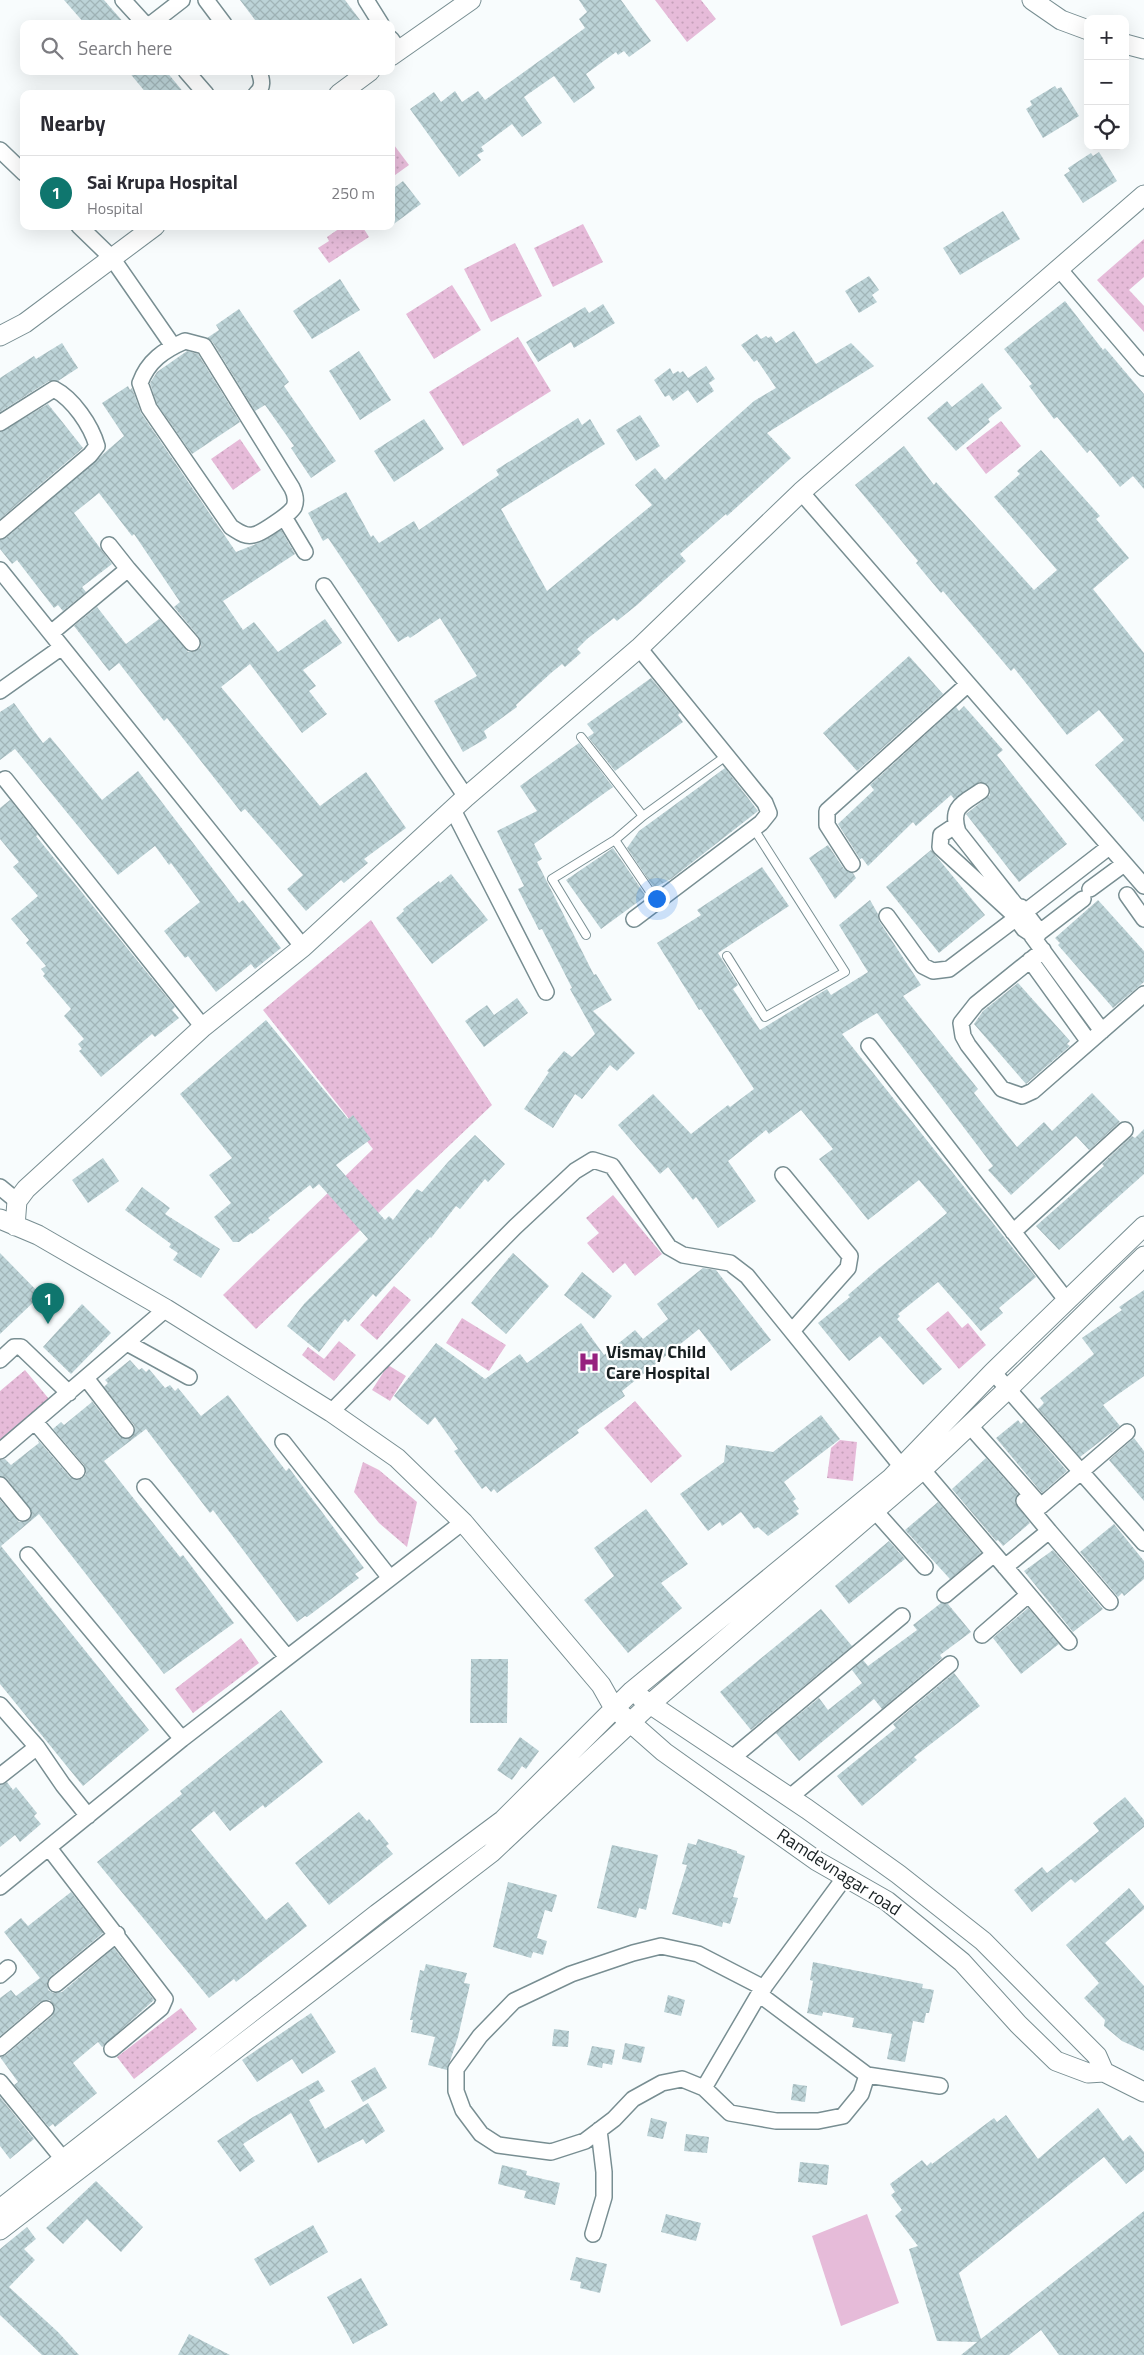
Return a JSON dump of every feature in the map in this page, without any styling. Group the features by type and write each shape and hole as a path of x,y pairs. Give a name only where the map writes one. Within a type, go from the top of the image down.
{"street":[{"path":"123,0 141,20"},
{"path":"156,20 182,0"},
{"path":"206,0 221,20"},
{"path":"366,0 378,20"},
{"path":"1032,0 1061,20 1084,29"},
{"path":"395,47 461,3"},
{"path":"1129,45 1144,49"},
{"path":"189,75 203,90"},
{"path":"260,75 262,81 260,90"},
{"path":"344,90 365,75"},
{"path":"0,150 20,169"},
{"path":"8,1223 17,1201 26,1189 204,1028 303,947 460,803 639,648 801,492 1060,270 1144,195"},
{"path":"83,230 112,258 173,346"},
{"path":"0,336 25,323 150,230"},
{"path":"1060,270 1144,368"},
{"path":"185,341 204,346 292,488 296,498 294,507 284,517 254,535 244,534 231,527 149,408 140,383 149,363 173,346 185,341"},
{"path":"0,423 54,389 62,393 83,417 94,435 97,446 90,455 0,531"},
{"path":"801,492 967,685 1144,886"},
{"path":"284,517 305,552"},
{"path":"109,544 128,569 192,643"},
{"path":"51,633 128,569"},
{"path":"0,570 303,947"},
{"path":"324,586 460,803 546,992"},
{"path":"0,691 62,647"},
{"path":"634,919 754,829 766,819 769,813 769,807 639,648"},
{"path":"852,864 827,825 827,811 967,685"},
{"path":"5,779 204,1028"},
{"path":"981,791 957,807 954,819 958,832 1017,913 1036,934 1043,950 1102,1031"},
{"path":"956,825 941,835 940,847 1017,913"},
{"path":"887,916 923,966 933,971 949,969 1017,913 1109,847"},
{"path":"1036,934 1124,864"},
{"path":"1127,895 1144,918"},
{"path":"1043,950 976,1004 961,1023 963,1036 968,1045 1002,1089 1022,1096 1042,1083 1144,994"},
{"path":"1030,960 1089,1042"},
{"path":"869,1046 1067,1301"},
{"path":"1013,1232 1126,1130"},
{"path":"331,1412 515,1227 575,1171 593,1160 612,1166 669,1247 684,1255 730,1263 747,1276 792,1331 994,1554 1069,1642"},
{"path":"783,1175 850,1256 848,1268 792,1331"},
{"path":"0,1187 17,1201"},
{"name":"Ramdevnagar road","path":"8,1223 38,1235 166,1308 331,1412 397,1458 463,1522 601,1685 614,1708 630,1724 664,1752 809,1855 887,1901 962,1962 1018,2024 1056,2061 1088,2073 1104,2072 1144,2092"},
{"path":"5,2207 491,1853 650,1705 875,1511 912,1464 993,1372 1144,1226"},
{"path":"0,2230 5,2207 63,2159 377,1914 503,1820 632,1691 912,1464 967,1428 1144,1256"},
{"path":"0,1451 166,1308"},
{"path":"127,1342 189,1377"},
{"path":"0,1360 14,1347 21,1347 69,1393"},
{"path":"993,1372 1144,1543"},
{"path":"86,1378 126,1430"},
{"path":"35,1422 77,1471"},
{"path":"967,1428 1040,1506 1127,1432"},
{"path":"967,1428 1110,1602"},
{"path":"283,1442 390,1578"},
{"path":"0,1485 23,1513"},
{"path":"145,1487 287,1658"},
{"path":"875,1511 925,1567"},
{"path":"0,1887 182,1739 463,1522"},
{"path":"1005,1567 1049,1530"},
{"path":"946,1594 994,1554"},
{"path":"28,1555 182,1739"},
{"path":"982,1635 1028,1594"},
{"path":"731,1759 902,1616"},
{"path":"790,1797 950,1664"},
{"path":"601,1685 632,1691"},
{"name":"Ramdevnagar road","path":"632,1691 650,1705 790,1797 898,1874 983,1941 1097,2056 1104,2072"},
{"path":"0,1705 36,1747 88,1816"},
{"path":"0,1776 36,1747"},
{"path":"49,1848 117,1934 165,1999 161,2008 112,2049"},
{"path":"704,2088 761,1991 845,1877"},
{"path":"56,1984 117,1934"},
{"path":"867,2075 861,2094 844,2116 818,2121 776,2121 730,2113 704,2088 682,2079 662,2083 633,2099 585,2141 552,2152 498,2145 481,2134 463,2110 456,2091 456,2069 480,2036 514,2001 572,1974 633,1953 661,1946 698,1954 761,1991 867,2075 940,2086"},
{"path":"0,2048 46,2009"},
{"path":"0,2082 63,2159"},
{"path":"593,2234 604,2197 604,2172 599,2130"}],"lane":[{"path":"581,737 643,816"},
{"path":"586,935 552,879 615,840 643,816 726,756"},
{"path":"727,956 766,1017 845,972 754,829"},
{"path":"615,840 651,893"}],"shaded area":[{"path":"655,0 701,0 716,19 687,42"},
{"path":"395,146 409,165 395,175"},
{"path":"583,224 603,262 553,287 534,248"},
{"path":"337,230 365,230 369,237 329,263 318,248 329,241 327,237"},
{"path":"1144,239 1144,277 1129,290 1144,306 1144,332 1097,280"},
{"path":"515,243 542,296 491,322 464,269"},
{"path":"452,285 481,330 434,359 406,314"},
{"path":"518,337 551,391 463,446 429,392"},
{"path":"1001,421 1021,446 986,474 966,448"},
{"path":"240,439 261,470 233,490 211,459"},
{"path":"371,920 492,1105 256,1329 223,1295 373,1149 263,1010"},
{"path":"613,1195 662,1254 635,1276 625,1263 613,1273 587,1243 599,1233 586,1218"},
{"path":"394,1286 411,1300 377,1340 360,1325"},
{"path":"948,1311 962,1328 968,1323 986,1345 959,1369 926,1329"},
{"path":"462,1318 506,1345 489,1371 446,1343"},
{"path":"339,1341 356,1355 334,1381 302,1355 308,1347 324,1359"},
{"path":"388,1365 406,1376 390,1401 372,1390"},
{"path":"25,1370 49,1399 0,1441 0,1391"},
{"path":"635,1401 682,1456 651,1483 604,1428"},
{"path":"840,1440 857,1442 853,1481 827,1478 831,1448"},
{"path":"363,1462 379,1470 417,1502 407,1547 379,1523 354,1492"},
{"path":"241,1638 259,1663 193,1713 175,1689"},
{"path":"181,2008 197,2029 134,2079 117,2057"},
{"path":"867,2214 899,2303 841,2326 812,2236"}],"building":[{"path":"64,0 104,0 122,20 82,20"},
{"path":"240,0 345,0 360,20 255,20"},
{"path":"579,0 621,0 651,41 629,57 624,51 618,55 616,52 586,74 595,88 574,103 554,76 524,97 542,123 522,137 512,124 481,147 484,151 477,155 481,160 459,177 410,109 434,92 441,102 455,91 462,102 478,91 485,100 585,28 579,19 587,12"},
{"path":"131,75 169,75 182,90 144,90"},
{"path":"1055,86 1057,89 1061,87 1079,116 1043,138 1026,109 1032,105 1030,101"},
{"path":"1099,152 1117,181 1083,203 1064,175 1070,171 1068,168 1091,153 1093,156"},
{"path":"403,181 421,204 395,223 395,187"},
{"path":"1003,211 1020,239 960,275 943,248"},
{"path":"869,276 879,290 872,295 877,302 859,313 845,291"},
{"path":"340,279 360,310 312,339 293,311"},
{"path":"1065,301 1103,350 1105,348 1144,394 1144,489 1133,476 1120,487 1090,450 1087,453 1057,417 1054,419 1029,386 1032,384 1004,349"},
{"path":"603,304 615,323 574,348 571,342 538,362 526,342 585,307 589,313"},
{"path":"239,309 289,382 284,386 336,461 311,478 291,448 294,446 265,405 255,411 212,341 207,338 219,330 216,325"},
{"path":"794,331 816,364 851,343 874,366 767,433 791,458 727,516 726,514 680,554 686,561 637,605 617,621 614,618 587,639 577,649 581,653 565,667 562,664 516,705 517,707 484,731 487,738 463,752 434,701 477,676 440,618 410,638 408,636 398,642 328,538 323,541 308,513 346,492 371,537 373,535 379,543 414,521 419,530 499,475 496,470 578,418 582,425 590,419 605,444 501,509 547,591 652,505 635,485 655,468 665,480 754,401 776,388 757,360 754,362 741,345 757,334 761,339 771,336 776,343"},
{"path":"62,343 78,368 58,381 49,381 0,412 0,378 34,356 36,359"},
{"path":"187,351 198,354 240,422 192,454 157,404 150,383 157,372"},
{"path":"359,351 391,400 360,420 329,371"},
{"path":"706,366 715,379 709,383 714,391 697,403 688,390 673,401 669,395 665,397 654,380 670,368 673,374 683,371 688,378"},
{"path":"982,383 1002,408 988,419 990,422 956,451 927,418 947,401 952,407"},
{"path":"128,386 130,390 132,388 141,413 236,552 261,542 281,530 295,554 223,601 243,630 254,622 278,652 325,619 342,643 303,670 316,686 309,691 327,714 302,733 250,664 221,687 320,806 366,772 406,828 364,859 368,863 344,883 341,880 306,911 287,889 303,875 245,809 241,812 167,718 164,721 119,663 109,671 74,626 97,607 126,644 159,619 188,652 194,652 201,647 199,637 174,607 180,602 134,534 132,536 99,493 74,513 112,564 82,587 86,592 63,611 58,605 54,608 17,560 12,564 0,549 0,540 6,538 124,436 102,403"},
{"path":"48,404 83,448 0,519 0,432"},
{"path":"640,415 660,446 636,461 616,430"},
{"path":"424,419 444,449 394,482 374,451"},
{"path":"904,446 934,485 936,482 1034,590 1057,570 994,497 1020,474 1017,471 1041,450 1100,516 1096,519 1129,558 1093,589 1144,653 1144,822 1095,765 1124,740 1099,710 1067,735 1014,668 1011,671 943,591 941,593 916,563 918,561 855,485"},
{"path":"909,656 943,694 857,771 823,733"},
{"path":"651,678 680,713 678,715 683,722 615,771 588,737 594,733 587,724"},
{"path":"14,703 43,743 50,737 102,800 138,771 239,903 243,900 281,948 255,969 251,964 216,992 188,956 185,958 164,931 200,902 171,863 169,865 155,846 118,875 15,749 0,760 0,712"},
{"path":"964,706 1003,750 997,755 1067,844 1019,882 966,814 990,795 988,785 980,782 954,799 951,795 916,826 913,822 868,866 862,858 860,859 838,824 874,790 870,785 956,707 959,711"},
{"path":"579,743 613,787 534,844 542,859 537,862 594,975 596,974 612,1000 593,1011 635,1053 617,1071 610,1065 582,1099 575,1094 553,1128 524,1109 549,1072 547,1071 564,1051 572,1057 595,1034 570,989 572,988 542,929 539,930 518,889 524,886 497,831 537,811 520,786"},
{"path":"725,768 758,811 671,879 654,888 627,848 639,831"},
{"path":"10,800 38,835 36,836 175,1007 172,1010 179,1018 155,1037 152,1034 101,1077 79,1051 82,1049 78,1044 84,1039 64,1016 71,1009 43,976 45,974 41,969 46,966 26,943 29,940 11,919 38,896 13,867 19,862 0,839 0,808"},
{"path":"828,845 844,869 853,873 856,878 835,899 809,858"},
{"path":"613,848 646,896 601,929 566,880"},
{"path":"931,850 985,915 939,953 886,887"},
{"path":"762,867 789,906 718,953 738,985 733,989 760,1030 827,989 831,995 868,972 839,925 870,900 878,914 879,921 921,985 903,996 978,1089 974,1093 1017,1147 1044,1122 1052,1131 1092,1093 1120,1122 1089,1150 1076,1136 1011,1195 988,1170 993,1166 877,1013 842,1034 1036,1277 999,1308 1003,1313 981,1331 938,1282 898,1314 900,1316 897,1319 942,1369 923,1385 880,1336 849,1361 818,1323 850,1297 848,1295 878,1269 947,1213 919,1180 868,1220 819,1159 833,1149 801,1110 769,1134 766,1130 728,1161 756,1201 718,1228 696,1197 693,1200 668,1167 660,1174 618,1125 653,1094 691,1134 728,1105 730,1107 754,1089 701,1009 699,1010 657,943 701,915 697,910"},
{"path":"451,874 488,920 432,964 396,918 404,911 403,909"},
{"path":"1098,900 1144,951 1144,982 1113,1008 1058,945 1060,943 1055,938"},
{"path":"1018,983 1070,1041 1067,1044 1070,1046 1026,1084 974,1024 983,1011"},
{"path":"517,998 528,1013 484,1047 465,1021 487,1005 494,1015"},
{"path":"266,1020 348,1119 353,1115 371,1139 336,1165 385,1220 389,1216 393,1220 417,1189 422,1192 475,1135 505,1164 488,1182 485,1179 460,1209 456,1206 431,1238 376,1297 373,1294 348,1322 345,1319 319,1352 287,1326 304,1304 368,1239 319,1184 313,1189 310,1185 268,1218 270,1220 252,1234 239,1242 233,1242 214,1217 231,1203 209,1175 232,1158 180,1094"},
{"path":"1144,1129 1144,1174 1059,1250 1036,1226 1104,1166 1102,1164 1132,1136 1135,1138"},
{"path":"103,1158 119,1181 88,1203 72,1180"},
{"path":"142,1187 170,1208 165,1214 220,1249 201,1278 173,1260 178,1253 169,1247 171,1244 125,1210"},
{"path":"0,1253 41,1295 0,1334"},
{"path":"513,1253 549,1286 506,1334 471,1303"},
{"path":"703,1268 716,1270 771,1340 731,1371 699,1329 622,1391 625,1396 577,1430 579,1433 497,1493 494,1489 491,1492 486,1486 482,1489 454,1451 458,1449 435,1417 428,1425 394,1396 436,1343 485,1379 520,1354 527,1363 581,1323 604,1355 635,1330 643,1339 668,1319 657,1304"},
{"path":"582,1272 612,1296 594,1319 564,1295"},
{"path":"1144,1290 1144,1376 1103,1405 1120,1426 1080,1457 1038,1409 1044,1403 1040,1398 1094,1354 1082,1338 1122,1310 1119,1307"},
{"path":"82,1304 111,1333 71,1374 43,1347"},
{"path":"130,1360 139,1370 142,1368 146,1372 149,1369 165,1388 170,1385 175,1391 178,1388 201,1416 228,1395 286,1471 289,1468 364,1568 355,1574 359,1578 307,1617 305,1616 297,1622 213,1510 210,1513 146,1429 104,1461 180,1557 183,1555 234,1623 164,1674 39,1514 1,1546 149,1730 83,1786 0,1684 0,1500 19,1522 29,1520 32,1512 7,1479 0,1476 0,1460 5,1459 11,1465 39,1443 38,1440 70,1477 78,1480 83,1478 86,1474 84,1465 53,1429 61,1422 64,1425 92,1402 90,1399 119,1436 127,1439 132,1437 135,1429 134,1425 104,1387 108,1383 105,1380"},
{"path":"821,1415 840,1439 784,1482 796,1499 793,1501 799,1509 796,1511 799,1514 768,1536 758,1527 754,1529 741,1512 722,1526 720,1522 708,1531 680,1494 724,1462 726,1445 773,1452"},
{"path":"1018,1420 1021,1424 1024,1421 1067,1471 1042,1493 996,1438"},
{"path":"1134,1438 1144,1451 1144,1501 1109,1460"},
{"path":"986,1458 1018,1494 1015,1503 1030,1523 1003,1546 998,1540 996,1541 952,1489"},
{"path":"938,1502 981,1553 950,1579 905,1530"},
{"path":"646,1509 688,1564 661,1583 682,1608 628,1653 584,1600 614,1576 594,1548"},
{"path":"1114,1524 1144,1561 1144,1579 1124,1596 1122,1593 1118,1597 1080,1552"},
{"path":"889,1541 905,1559 849,1604 835,1586"},
{"path":"1053,1550 1103,1609 1073,1632 1024,1571"},
{"path":"941,1603 948,1604 971,1632 940,1655 942,1658 882,1709 874,1699 799,1761 776,1733 819,1698 828,1710 862,1683 852,1670 863,1660 868,1666 917,1630 913,1625"},
{"path":"1028,1608 1059,1644 1021,1674 993,1638"},
{"path":"821,1609 852,1646 751,1730 720,1692"},
{"path":"471,1659 508,1659 507,1723 470,1723"},
{"path":"954,1673 980,1706 914,1757 917,1760 862,1806 837,1776 896,1728 893,1724"},
{"path":"281,1710 323,1762 265,1808 263,1805 230,1831 214,1811 191,1830 266,1920 288,1902 307,1926 236,1982 234,1979 209,1998 97,1862 182,1794 180,1791"},
{"path":"520,1737 539,1751 526,1769 522,1766 512,1780 497,1770"},
{"path":"7,1782 13,1790 16,1787 37,1813 34,1816 41,1824 20,1842 15,1835 0,1847 0,1785"},
{"path":"1125,1797 1144,1820 1144,1827 1075,1883 1071,1879 1032,1912 1014,1890 1042,1867 1047,1873 1099,1831 1093,1823"},
{"path":"359,1812 367,1821 369,1819 389,1844 386,1846 393,1854 329,1905 295,1863"},
{"path":"698,1839 737,1851 737,1853 745,1856 733,1897 738,1898 730,1924 723,1922 722,1927 672,1914 687,1865 682,1864 688,1843 696,1845"},
{"path":"612,1845 658,1855 646,1910 639,1908 636,1918 597,1908"},
{"path":"508,1882 557,1895 552,1912 545,1910 537,1938 547,1941 543,1955 533,1952 531,1958 493,1947"},
{"path":"1129,1888 1144,1906 1144,1909 1105,1943 1144,1986 1144,2051 1122,2041 1104,2026 1105,2020 1084,1998 1099,1983 1066,1945"},
{"path":"71,1892 103,1933 50,1977 47,1981 48,1990 53,1993 62,1992 114,1948 154,2000 102,2047 98,2042 73,2063 97,2093 55,2127 53,2124 49,2127 14,2085 18,2082 0,2057 6,2055 52,2016 55,2007 50,2000 40,2002 0,2036 0,1998 11,1990 16,1996 40,1978 4,1932 21,1918 28,1926"},
{"path":"813,1962 923,1984 922,1988 934,1990 929,2013 926,2013 924,2023 913,2021 905,2062 887,2059 892,2034 852,2027 854,2018 823,2012 822,2016 807,2013 813,1981 810,1980"},
{"path":"426,1964 467,1973 464,1983 470,1984 458,2037 447,2070 428,2065 435,2037 411,2032 413,2020 410,2020 420,1970 424,1971"},
{"path":"668,1995 685,2000 681,2016 664,2012"},
{"path":"311,2013 336,2052 302,2074 292,2059 257,2082 242,2060"},
{"path":"554,2029 569,2031 568,2047 552,2046"},
{"path":"625,2043 645,2047 641,2063 622,2059"},
{"path":"592,2046 615,2050 612,2065 603,2063 602,2068 587,2065"},
{"path":"375,2067 387,2088 363,2102 351,2081"},
{"path":"318,2080 325,2091 309,2100 325,2129 368,2103 385,2131 366,2144 363,2139 318,2163 291,2113 243,2144 255,2161 240,2172 217,2141 253,2117"},
{"path":"793,2084 807,2086 805,2102 791,2100"},
{"path":"0,2097 34,2139 10,2159 0,2146"},
{"path":"1098,2108 1123,2141 1130,2135 1144,2152 1144,2170 1126,2184 1104,2157 959,2273 981,2339 1144,2211 1144,2355 1059,2355 1041,2330 1009,2355 961,2355 977,2342 937,2341 909,2249 918,2246 895,2216 902,2210 891,2195 895,2192 890,2184 922,2160 927,2166 931,2162 932,2164 994,2118 997,2122 1006,2115 1038,2159"},
{"path":"651,2118 667,2122 663,2139 647,2136"},
{"path":"686,2134 709,2137 707,2153 684,2151"},
{"path":"800,2162 829,2165 827,2185 798,2182"},
{"path":"502,2165 527,2171 526,2175 560,2183 555,2205 524,2198 526,2191 498,2184"},
{"path":"96,2181 143,2227 121,2252 87,2219 63,2244 46,2228"},
{"path":"666,2214 701,2223 696,2241 661,2232"},
{"path":"313,2225 328,2252 270,2286 254,2259"},
{"path":"27,2227 36,2239 24,2249 35,2260 9,2287 58,2332 79,2355 42,2355 0,2315 0,2249"},
{"path":"576,2257 607,2264 600,2293 580,2288 581,2282 570,2280"},
{"path":"361,2278 388,2325 353,2344 327,2297"},
{"path":"189,2334 230,2355 178,2355"}],"place":[{"name":"Sai Krupa Hospital","path":"48,1324"},
{"name":"Vismay Child Care Hospital","path":"589,1362"}]}
